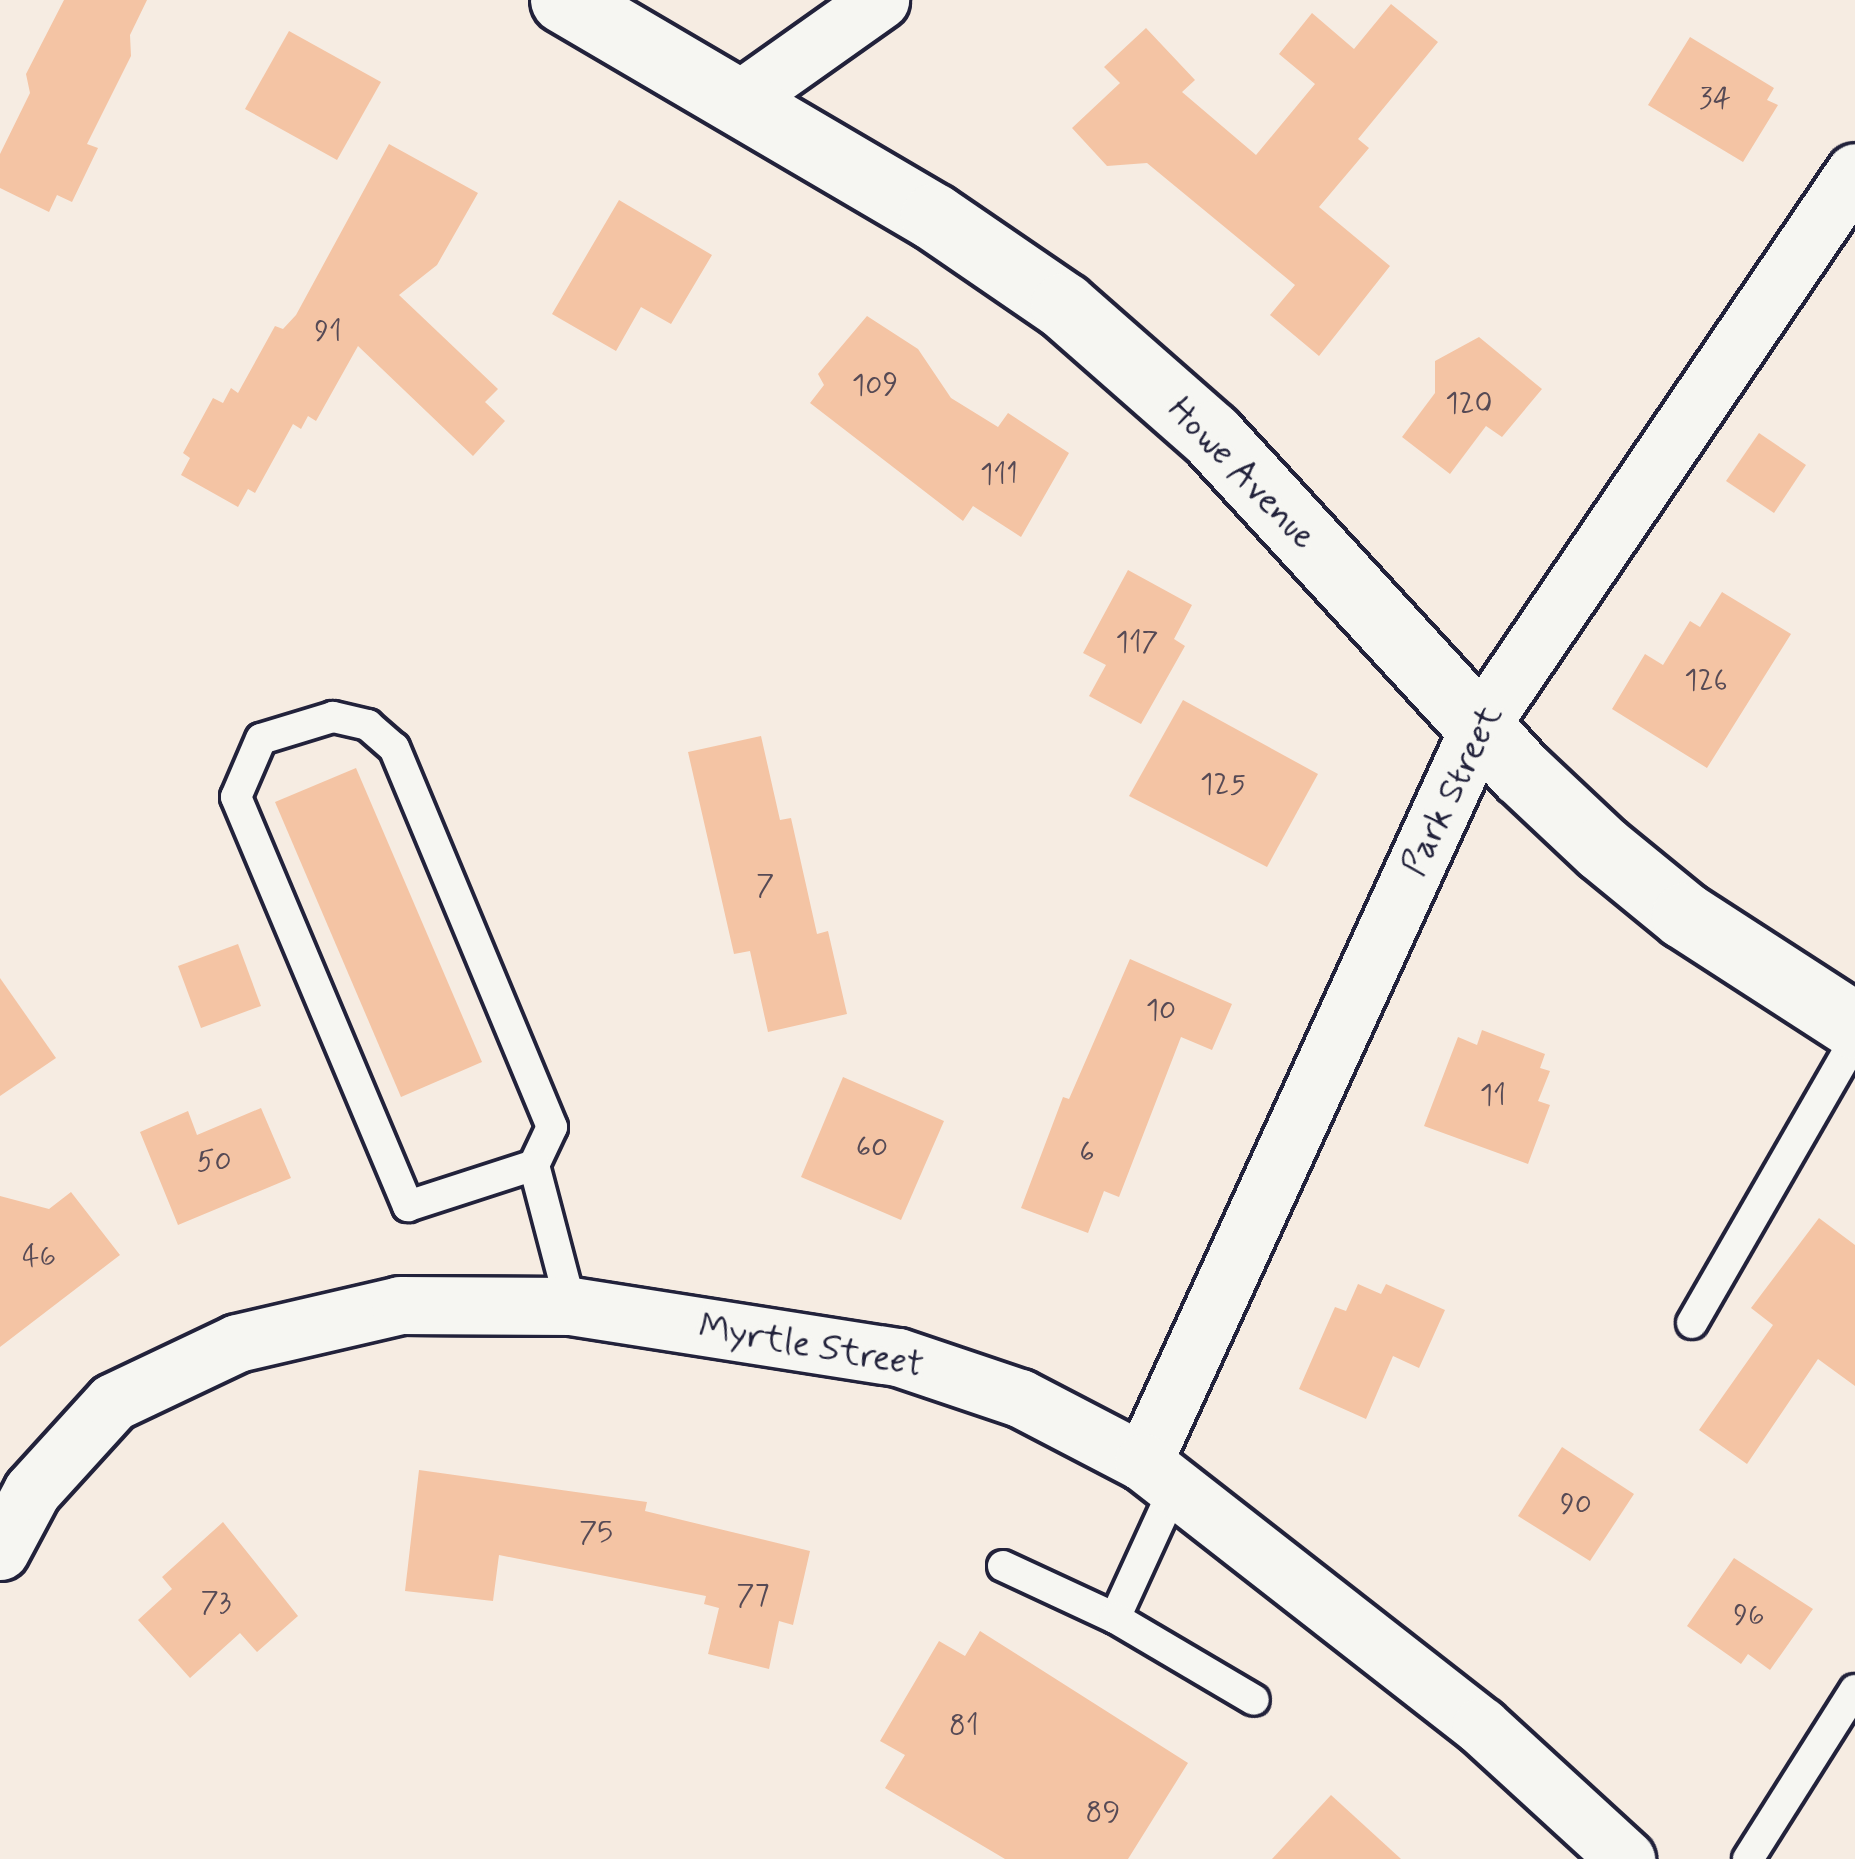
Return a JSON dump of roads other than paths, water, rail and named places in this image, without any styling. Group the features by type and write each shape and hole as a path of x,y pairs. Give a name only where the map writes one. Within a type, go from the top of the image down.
{"main road":[{"name":"Howe Avenue","path":"564,0 739,100 1064,306 1211,436 1479,727 1685,916 1855,1026"}],"street":[{"path":"739,100 880,0"},
{"name":"Park Street","path":"1159,1474 1479,727 1855,172"},
{"name":"Myrtle Street","path":"0,1551 32,1491 113,1402 237,1343 400,1305 571,1306 898,1358 1020,1398 1159,1474 1480,1726 1626,1859"}],"lane":[{"path":"534,1165 408,1206 236,797 261,739 333,717 368,725 394,748 552,1127 534,1165 571,1306"},
{"path":"1691,1323 1855,1040"},
{"path":"1114,1618 1159,1474"},
{"path":"1003,1566 1114,1618 1254,1700"},
{"path":"1748,1859 1855,1690"}]}
